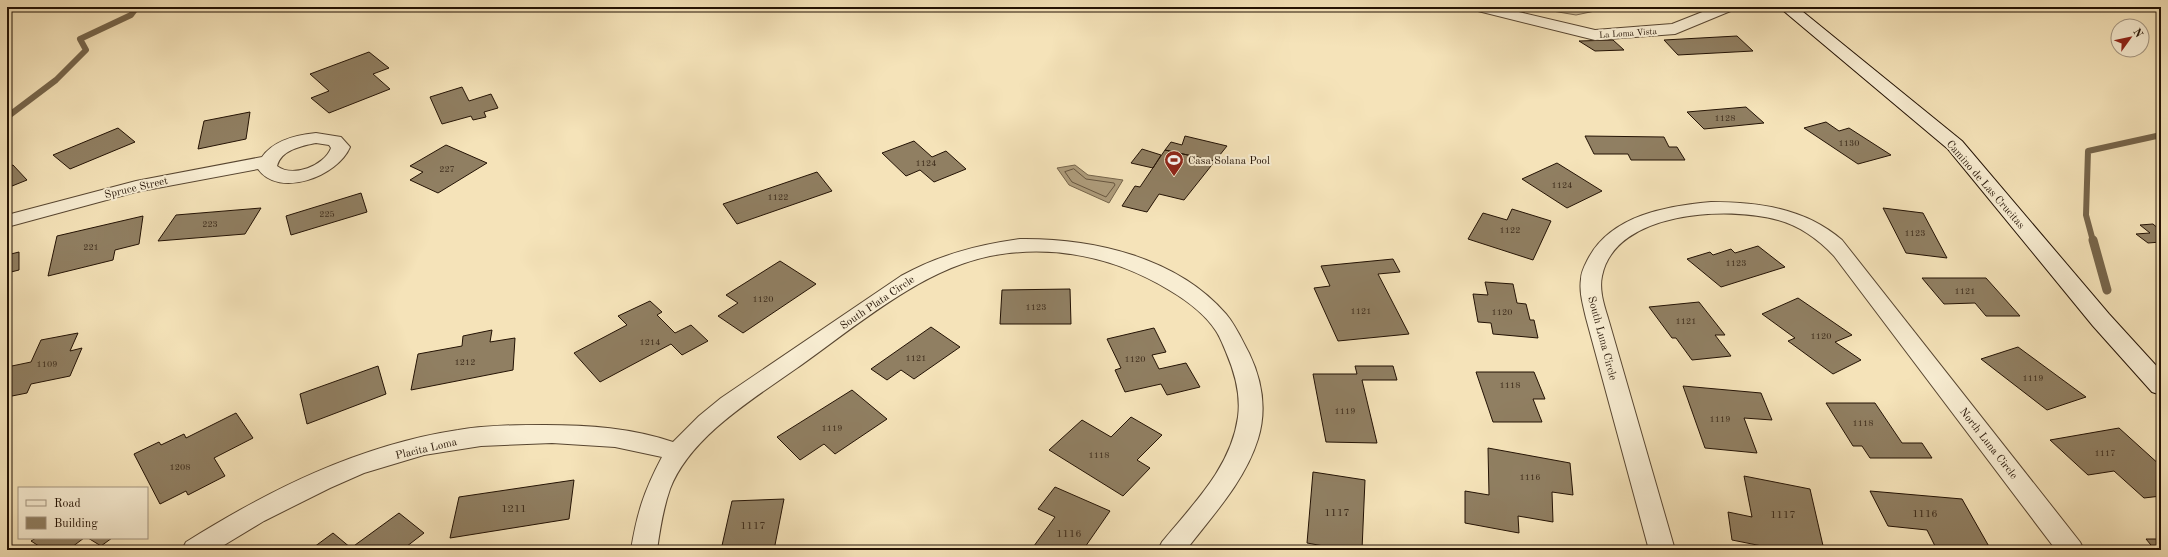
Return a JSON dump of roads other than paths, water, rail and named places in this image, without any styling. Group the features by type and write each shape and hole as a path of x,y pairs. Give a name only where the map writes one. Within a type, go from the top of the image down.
{"street":[{"name":"La Loma Vista","path":"1479,7 1595,35 1675,29 1728,7"},
{"name":"Camino de Las Crucitas","path":"1787,7 1955,145 2101,320 2161,386"},
{"name":"Spruce Street","path":"7,221 148,184 268,162"},
{"name":"South Luna Circle","path":"1662,550 1591,297 1591,278 1596,263 1605,249 1619,236 1635,225 1655,218 1691,211 1747,209 1783,215 1811,227 1830,238 1842,250 1906,336"},
{"name":"South Plata Circle","path":"644,550 648,516 654,495 677,453 690,437 727,406 913,277 963,256 997,249 1046,245 1100,252 1147,268 1171,281 1208,309 1222,324 1235,348 1249,386 1252,402 1250,422 1241,449 1223,484 1171,550"},
{"name":"North Luna Circle","path":"1906,336 2071,550"},
{"name":"Placita Loma","path":"195,550 265,508 315,483 366,463 416,449 457,440 499,436 577,434 640,441 677,453"}],"water":[{"path":"1075,165 1088,175 1123,180 1109,203 1069,185 1057,168"}],"waterway":[{"path":"7,117 56,80 86,50 80,39 131,15 137,7"},
{"path":"2093,241 2086,215 2088,151 2161,135"},
{"path":"2093,240 2107,290"}],"place":[{"name":"Casa Solana Pool","path":"1174,177"}]}
